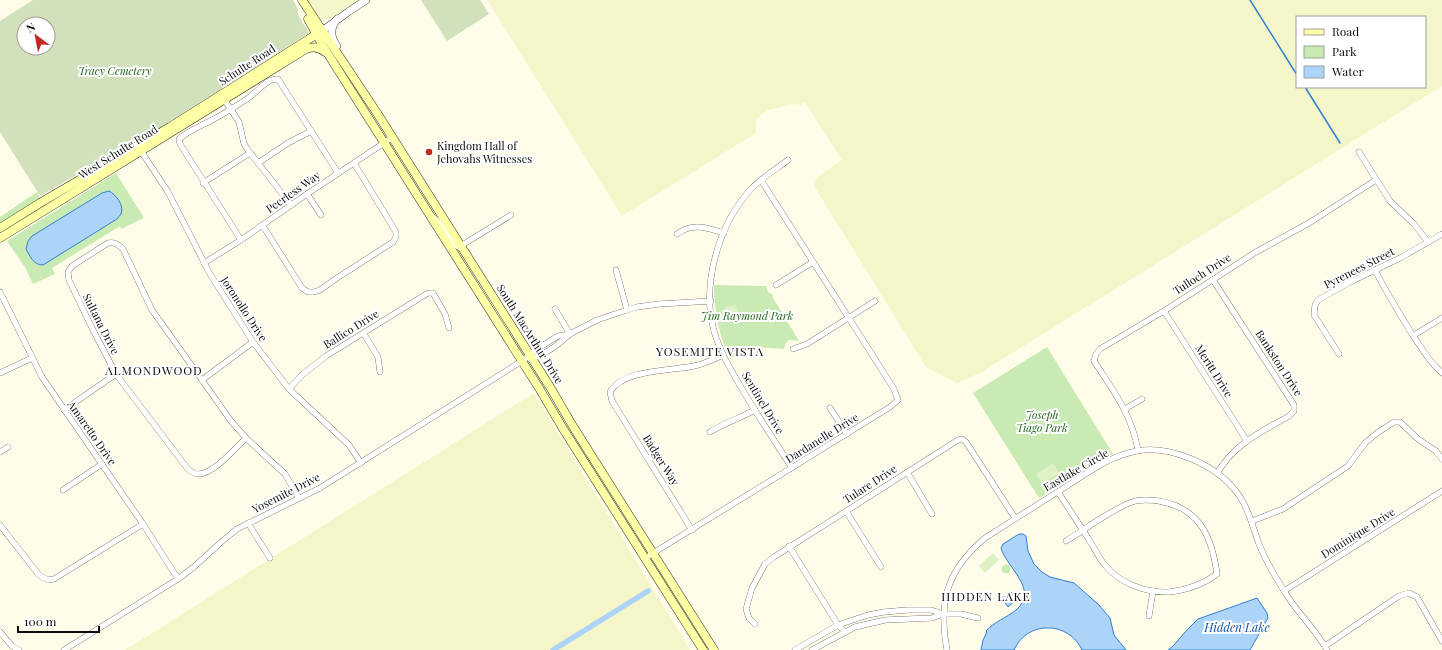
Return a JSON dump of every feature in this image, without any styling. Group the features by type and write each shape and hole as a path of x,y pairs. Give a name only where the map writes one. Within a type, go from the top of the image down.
{"main road":[{"path":"296,0 319,34"},
{"path":"302,0 319,34"},
{"name":"South MacArthur Drive","path":"319,34 329,56 703,650"},
{"name":"South MacArthur Drive","path":"319,34 349,72 393,137 714,650"},
{"name":"Schulte Road","path":"248,85 255,78 319,34"},
{"name":"Schulte Road","path":"184,117 319,34"},
{"path":"248,85 309,48 320,48 329,56"},
{"name":"West Schulte Road","path":"0,228 40,203 248,85"},
{"name":"West Schulte Road","path":"0,238 184,117"}],"street":[{"name":"Schulte Road","path":"319,34 337,19 366,0"},
{"path":"337,19 332,29 332,38 346,61 349,72"},
{"path":"241,240 180,144 179,139 184,134 231,109 246,100 266,84 274,79 278,79 338,173"},
{"path":"224,99 239,122 244,144 291,205"},
{"path":"258,163 288,143 311,131"},
{"name":"Peerless Way","path":"204,263 263,226 307,194 393,137"},
{"name":"Joronollo Drive","path":"139,148 168,192 204,263 253,342 289,389 349,445 361,463"},
{"path":"1359,152 1390,201 1414,224 1428,242"},
{"path":"203,182 250,153"},
{"name":"Sentinel Drive","path":"788,160 752,188 734,211 716,251 710,283 714,331 723,355 754,410 792,468"},
{"path":"263,226 302,288 308,292 320,290 394,242 396,232 392,223 354,163"},
{"path":"761,180 848,317"},
{"name":"Tulloch Drive","path":"1138,450 1132,425 1125,409 1094,361 1096,354 1100,349 1164,311 1256,252 1309,222 1376,180"},
{"path":"307,194 321,215"},
{"path":"430,215 441,224 457,246 462,246 511,215"},
{"path":"677,234 696,226 724,233"},
{"name":"Pyrenees Street","path":"1339,354 1314,315 1315,305 1318,300 1402,257 1442,234"},
{"name":"Sultana Drive","path":"202,380 152,310 125,252 118,244 113,242 108,243 72,266 68,272 69,280 116,374 187,468 193,473 197,474 207,472 219,464 246,438"},
{"path":"776,285 813,262"},
{"path":"616,270 627,310"},
{"path":"1375,270 1391,300 1414,336 1430,360 1442,373"},
{"name":"Bankston Drive","path":"1213,280 1294,405 1294,411 1290,416 1247,441"},
{"name":"Amaretto Drive","path":"0,292 49,389 143,524 178,579"},
{"name":"Ballico Drive","path":"289,389 303,374 326,356 364,334 428,293 433,293 445,314 449,328"},
{"path":"793,349 807,344 875,300"},
{"name":"Yosemite Drive","path":"64,650 178,579 195,566 228,536 248,523 320,488 522,361 531,356 540,356 562,342 570,334 597,320 637,307 659,304 711,301"},
{"path":"555,309 570,334"},
{"name":"Meritt Drive","path":"1164,311 1247,441"},
{"name":"Dardanelle Drive","path":"645,559 890,407 898,400 894,389 848,317"},
{"path":"1414,336 1442,318"},
{"path":"364,334 378,357 380,372"},
{"path":"253,342 202,380 231,421 246,438 285,474 299,498"},
{"name":"Badger Way","path":"692,530 610,396 612,389 633,376 643,373 695,366 723,355"},
{"path":"0,373 32,358"},
{"path":"64,410 116,374"},
{"path":"1125,409 1142,399"},
{"path":"830,408 847,434"},
{"path":"710,432 723,424 735,420 754,410"},
{"path":"1252,522 1283,509 1348,466 1365,443 1385,427 1394,422 1400,422 1418,439 1436,451 1442,459"},
{"name":"Tulare Drive","path":"755,624 750,618 746,609 752,588 765,564 789,546 958,440 962,439 966,442 1014,518"},
{"path":"1217,473 1227,458 1247,441"},
{"path":"0,452 8,447"},
{"name":"Eastlake Circle","path":"947,650 943,614 945,597 949,584 960,562 971,550 985,538 1014,518 1107,462 1126,453 1138,450 1163,451 1184,456 1203,464 1222,476 1238,494 1252,522 1259,544 1284,591 1326,648"},
{"path":"63,490 102,464"},
{"path":"906,472 932,514"},
{"name":"Dominique Drive","path":"1284,591 1442,491"},
{"path":"1058,492 1083,531 1104,563 1127,583 1141,589 1164,592 1184,589 1210,579 1217,574 1210,540 1204,527 1188,512 1167,502 1133,501 1118,508 1083,531 1066,541"},
{"path":"846,511 880,567"},
{"path":"248,523 270,558"},
{"path":"0,525 39,575 48,580 54,579 143,524"},
{"path":"789,546 838,625 845,632"},
{"path":"1149,616 1153,591"},
{"path":"1326,648 1399,596 1409,593 1417,598 1442,641"},
{"path":"795,650 838,625 868,615 884,612 931,610 943,614 963,614 978,618"},
{"path":"812,650 845,632 870,623 885,620 932,618 943,614"},
{"path":"0,632 12,646 18,650"}],"green space":[{"name":"Tracy Cemetery","path":"33,0 293,0 298,9 298,15 309,33 166,124 40,196 0,132 0,21"},
{"path":"303,0 360,0 331,18 321,20 318,19"},
{"path":"421,0 480,0 489,14 447,41"},
{"path":"487,0 1442,0 1442,86 980,373 957,383 926,367 814,186 817,177 842,160 805,102 801,105 794,104 768,110 756,119 756,133 622,216"},
{"path":"116,173 144,218 121,229 120,226 52,268 55,274 33,284 26,269 7,241"},
{"path":"37,192 40,198 0,223 0,217"},
{"name":"Jim Raymond Park","path":"714,285 766,286 768,292 773,295 772,296 799,341 789,340 784,349 755,347 730,359 718,323"},
{"path":"736,305 738,315 726,317 724,307"},
{"name":"Joseph Tiago Park","path":"1047,347 1113,454 1096,462 1039,498 973,393"},
{"path":"534,393 690,650 125,650"},
{"path":"1053,463 1059,473 1042,484 1036,474"},
{"path":"993,553 999,560 985,573 979,566"},
{"path":"1006,564 1011,569 1006,574 1001,569"}],"water":[{"path":"109,191 116,197 122,207 121,214 117,219 43,265 40,265 32,260 26,249 28,241 32,236 102,193"},
{"name":"Hidden Lake","path":"1019,534 1026,536 1028,551 1034,564 1042,572 1050,577 1074,583 1098,604 1110,618 1114,635 1126,650 1082,650 1076,640 1068,634 1058,629 1048,628 1038,629 1028,633 1020,640 1014,650 981,650 983,640 987,632 986,631 1016,610 1022,602 1024,595 1023,587 1001,548 1003,544"},
{"path":"1011,592 1017,599 1008,607 1001,598 1005,597"},
{"name":"Hidden Lake","path":"1257,598 1267,613 1268,618 1250,650 1168,650 1198,619"}],"waterway":[{"path":"1250,0 1296,73"},
{"path":"1306,88 1340,143"},
{"path":"553,650 648,591"}],"place":[{"name":"Kingdom Hall of Jehovahs Witnesses","path":"429,152"}],"district":[{"name":"YOSEMITE VISTA","path":"710,352"},
{"name":"ALMONDWOOD","path":"154,371"},
{"name":"HIDDEN LAKE","path":"986,597"}]}
